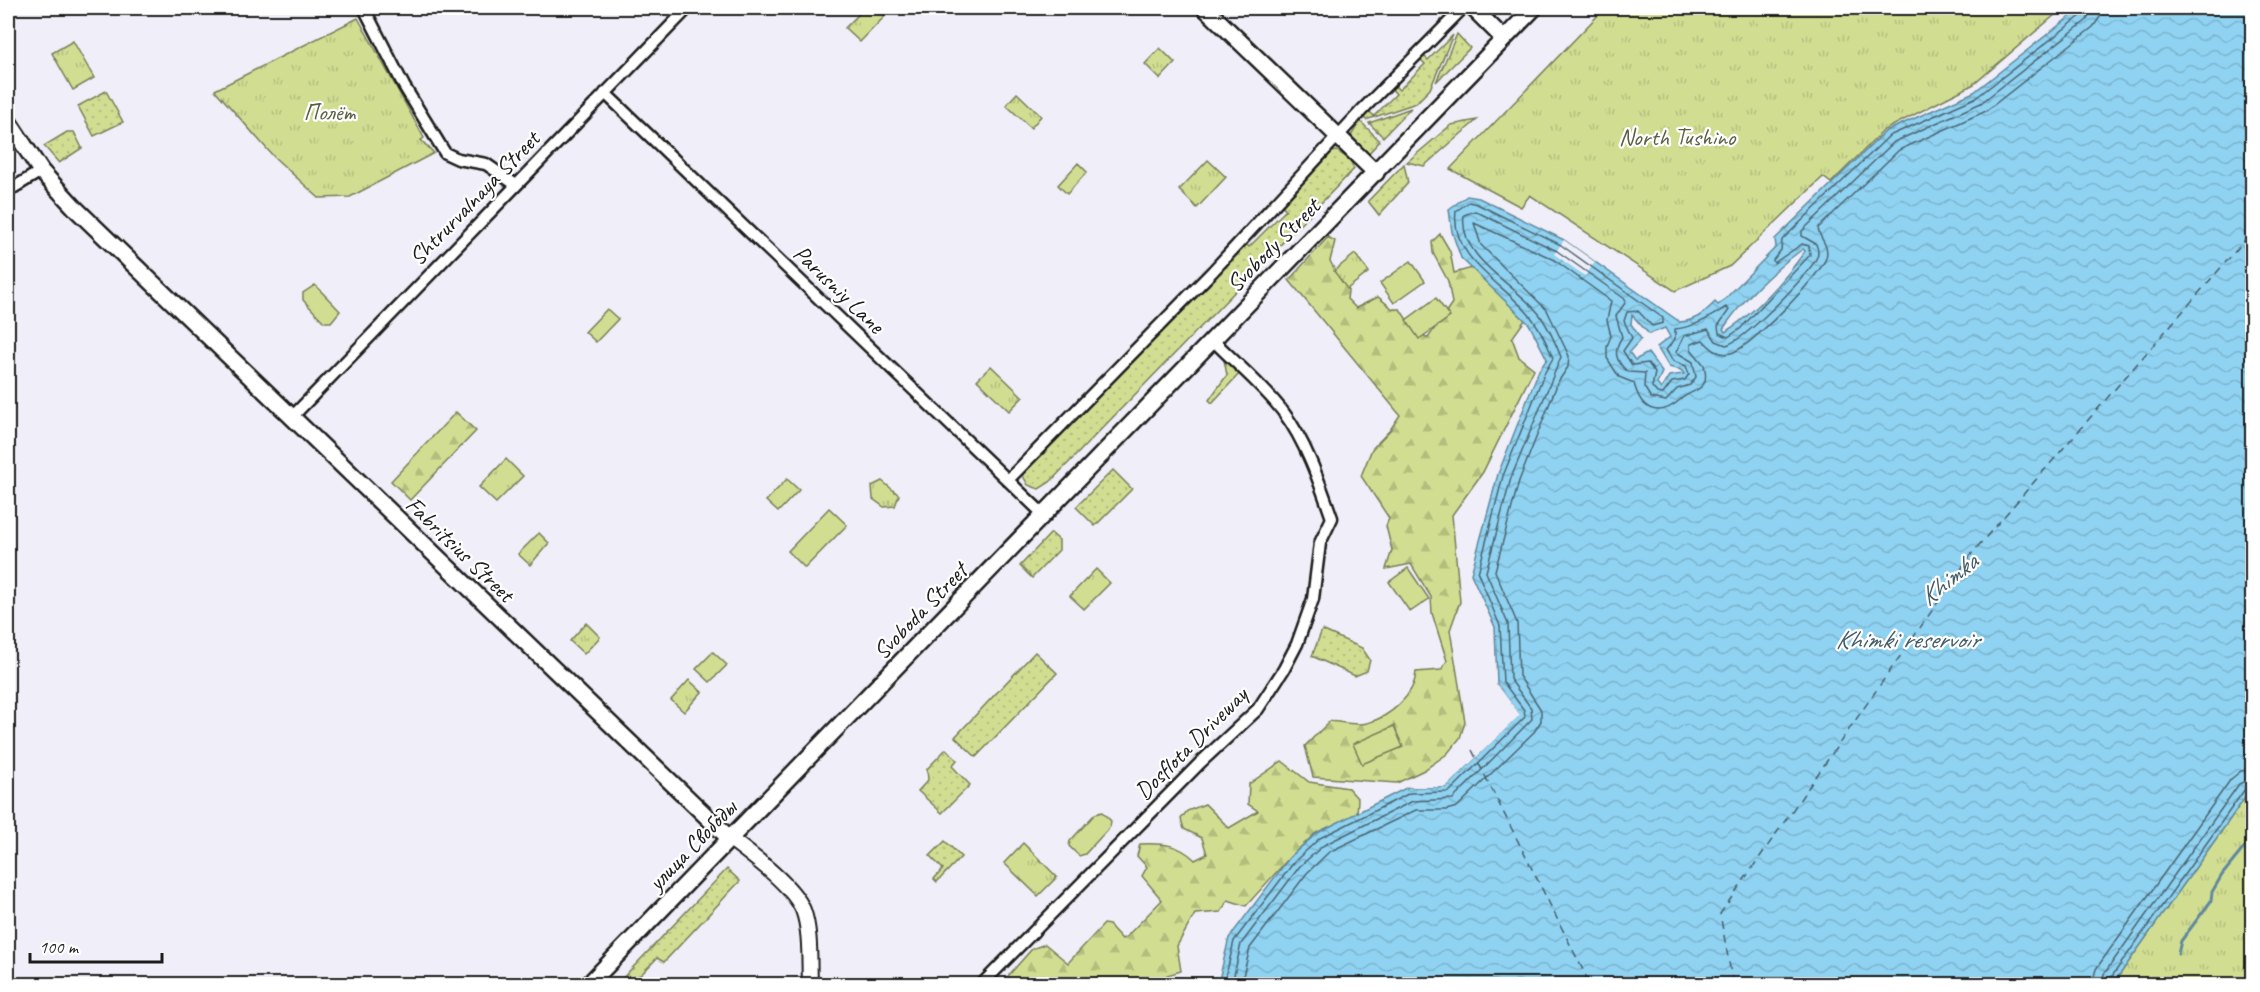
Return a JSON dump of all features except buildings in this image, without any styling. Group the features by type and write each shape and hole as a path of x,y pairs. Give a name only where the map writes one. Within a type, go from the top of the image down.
{"main road":[{"path":"1205,8 1376,173"},
{"path":"1473,8 1504,39"},
{"name":"Svobody Street","path":"1044,515 1534,8"},
{"path":"8,121 41,171"},
{"name":"Fabritsius Street","path":"41,171 80,213 729,838"},
{"name":"улица Свободы","path":"589,984 1044,515"}],"street":[{"path":"364,8 404,86 445,153 458,159 492,166 516,185"},
{"name":"Shtrurvalnaya Street","path":"292,417 687,8"},
{"name":"Svobody Street","path":"1008,480 1212,272 1337,137 1463,8"},
{"name":"Parusniy Lane","path":"605,93 1044,515"},
{"path":"8,191 41,171"},
{"name":"Dosflota Driveway","path":"982,984 1201,762 1258,709 1284,669 1313,599 1320,543 1332,518 1330,512 1303,447 1283,411 1212,339"},
{"path":"729,838 760,864 798,902 805,918 810,984"}],"green space":[{"path":"865,8 877,8 885,16 860,42 845,28"},
{"name":"North Tushino","path":"1605,8 2063,8 1974,84 1884,130 1831,183 1823,177 1730,266 1675,291 1530,195 1521,207 1450,169"},
{"name":"Полёт","path":"358,18 424,138 421,140 434,153 350,197 319,198 274,157 215,90"},
{"path":"1457,34 1470,48 1436,82"},
{"path":"1453,35 1430,89 1416,103 1366,120 1363,117 1369,111 1374,116 1396,94 1391,88 1394,85 1399,90 1425,64 1420,59 1423,55 1428,60"},
{"path":"73,41 94,78 73,90 52,53"},
{"path":"1160,48 1175,63 1160,79 1145,64"},
{"path":"106,91 123,122 94,136 78,106"},
{"path":"1017,93 1041,116 1031,128 1006,105"},
{"path":"1411,108 1383,137 1369,123"},
{"path":"1477,120 1424,166 1407,162 1451,125"},
{"path":"1360,121 1380,141 1366,156 1351,136"},
{"path":"67,132 74,132 82,148 59,163 44,146"},
{"path":"1337,151 1350,160 1354,169 1050,482 1039,489 1028,485 1022,474 1024,471 1245,243 1249,247 1286,210 1282,205 1332,152"},
{"path":"1208,160 1226,177 1197,208 1179,190"},
{"path":"1078,163 1087,172 1067,194 1058,185"},
{"path":"1404,164 1408,183 1379,215 1368,201"},
{"path":"1440,234 1450,251 1454,273 1472,268 1525,320 1512,338 1519,357 1534,369 1483,472 1452,515 1460,602 1450,630 1465,722 1460,738 1447,754 1424,770 1397,783 1313,777 1305,746 1330,721 1363,724 1384,716 1406,697 1415,681 1416,672 1441,670 1447,661 1432,613 1431,597 1411,564 1386,569 1392,550 1386,526 1389,518 1361,476 1372,449 1390,430 1400,415 1289,280 1328,237 1335,241 1330,261 1337,274 1350,276 1347,299 1356,308 1378,297 1393,309 1400,309 1413,329 1428,338 1452,303 1448,281 1433,253 1432,242"},
{"path":"1355,254 1369,272 1347,289 1334,271"},
{"path":"1411,261 1425,281 1394,303 1380,283"},
{"path":"315,285 340,311 331,322 324,322 303,300 303,293"},
{"path":"1436,298 1450,317 1419,339 1406,320"},
{"path":"607,309 618,319 596,342 585,332"},
{"path":"1223,355 1241,372 1212,403 1209,400 1227,375"},
{"path":"991,366 1023,397 1009,411 977,380"},
{"path":"456,412 476,431 410,500 391,481"},
{"path":"506,459 523,476 496,503 479,487"},
{"path":"1113,470 1132,489 1095,526 1076,507"},
{"path":"787,479 799,490 778,512 766,501"},
{"path":"882,481 899,495 895,506 884,507 873,499 872,486"},
{"path":"829,508 847,525 805,568 788,551"},
{"path":"539,533 549,543 530,565 518,554"},
{"path":"1051,533 1059,540 1059,550 1032,578 1020,566"},
{"path":"1408,568 1429,599 1410,612 1389,582"},
{"path":"1096,569 1110,583 1084,609 1070,596"},
{"path":"586,623 600,637 584,654 570,641"},
{"path":"1322,630 1362,648 1370,660 1367,671 1355,676 1312,656"},
{"path":"713,652 727,665 710,682 696,669"},
{"path":"1035,652 1057,673 976,757 955,737"},
{"path":"689,680 702,692 684,712 671,700"},
{"path":"1394,726 1403,747 1362,764 1353,744"},
{"path":"946,749 957,760 952,766 970,785 942,813 918,791 928,780 927,769"},
{"path":"1282,761 1309,782 1348,788 1358,799 1357,814 1316,833 1290,857 1246,906 1228,900 1221,912 1195,914 1177,946 1181,971 1167,975 1164,984 1001,984 1032,949 1045,944 1068,963 1104,924 1109,925 1122,939 1126,937 1162,900 1142,876 1147,867 1137,856 1140,844 1177,848 1195,860 1207,854 1202,838 1184,829 1181,819 1187,811 1205,804 1229,828 1258,811 1248,804 1249,784"},
{"path":"2252,788 2252,984 2113,984"},
{"path":"1102,812 1111,821 1110,827 1085,854 1079,856 1069,846 1070,841 1095,814"},
{"path":"945,841 961,857 937,882 934,879 943,869 930,856"},
{"path":"1023,843 1057,877 1038,896 1004,863"},
{"path":"727,869 740,881 664,962 657,958 632,984 617,984"}],"water":[{"name":"Khimki reservoir","path":"2081,8 2252,8 2252,788 2113,984 1218,984 1229,938 1290,857 1317,833 1408,787 1446,787 1519,715 1497,684 1495,627 1471,574 1498,474 1539,370 1547,359 1529,324 1461,258 1452,232 1449,209 1467,196 1479,198 1564,240 1680,322 1691,320 1715,302 1718,305 1722,302 1776,247 1775,239 1886,131 1974,92","holes":["1803,249 1805,251 1797,262 1769,295 1725,332 1723,329 1749,296 1770,275","1632,315 1649,334 1665,328 1670,337 1657,347 1669,367 1681,370 1684,374 1669,376 1661,389 1657,384 1662,372 1648,353 1635,360 1629,352 1641,339 1631,324"]}],"pier":[{"path":"1564,240 1595,262 1585,276 1554,254"},
{"path":"1497,684 1520,715 1446,787 1408,787 1410,784 1444,784 1516,714 1495,687"}],"waterway":[{"path":"2178,954 2181,941 2211,901 2212,892 2222,875 2252,838"}],"ferry route":[{"path":"1733,984 1720,914 1973,552 2252,232"},
{"path":"1472,750 1590,984"}],"water label":[{"name":"Khimka","path":"1948,579"}]}
